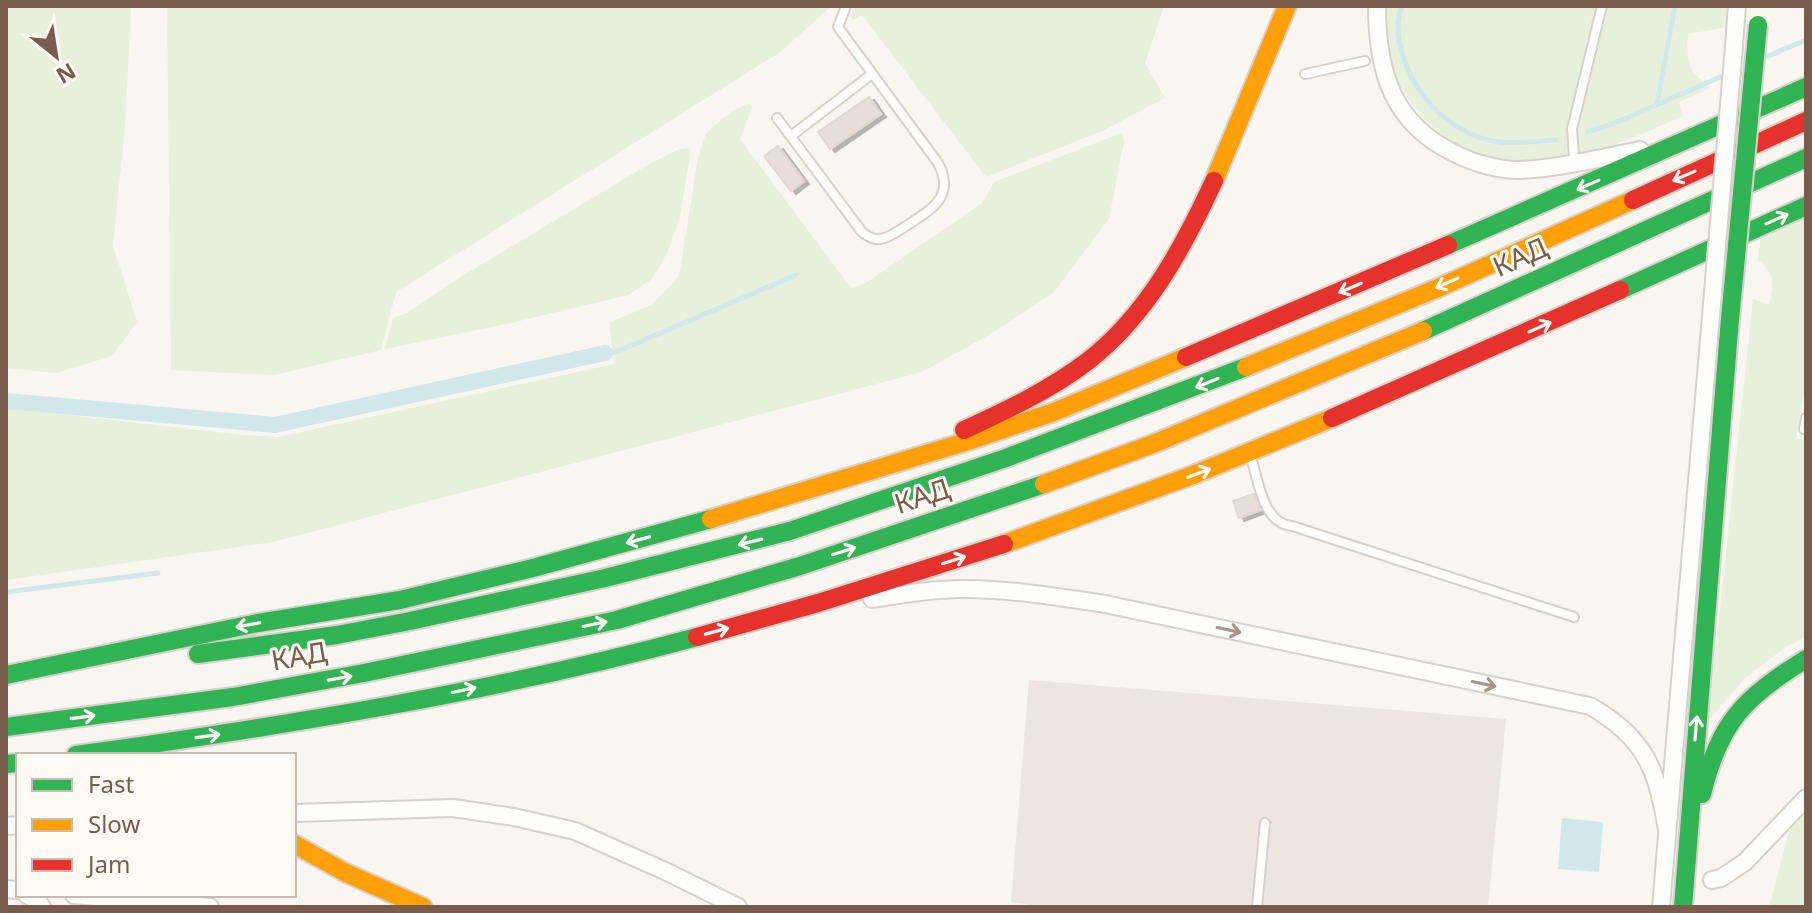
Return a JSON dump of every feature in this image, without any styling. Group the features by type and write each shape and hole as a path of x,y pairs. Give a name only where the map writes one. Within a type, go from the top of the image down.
{"main road":[{"path":"874,471 1018,405 1069,375 1122,330 1162,279 1191,230 1287,6"},
{"path":"1683,907 1729,330 1759,6"},
{"path":"6,677 258,623 400,600 646,538 874,471 1054,412 1392,271 1806,87"},
{"name":"КАД","path":"6,677 337,635 590,582 790,531 1021,453 1280,354 1438,288 1806,121"},
{"name":"КАД","path":"6,727 233,697 364,673 617,620 800,566 1018,494 1153,444 1458,316 1806,158"},
{"path":"90,753 248,731 461,691 626,655 799,609 1135,498 1245,455 1806,206"},
{"path":"1685,862 1706,775 1719,739 1735,712 1765,685 1806,659"},
{"path":"296,845 346,873 423,907"}],"street":[{"path":"1377,6 1377,41 1384,72 1397,104 1415,129 1440,147 1467,160 1516,170 1555,166 1685,142"},
{"path":"1661,907 1737,6"},
{"path":"799,609 926,591 964,589 1034,594 1105,604 1590,706 1611,718 1642,751 1659,783 1667,830"},
{"path":"1712,880 1721,878 1745,862 1806,798"},
{"path":"296,813 453,808 514,817 575,831 738,907"},
{"path":"75,907 94,897 210,907"}],"lane":[{"path":"777,118 862,232 871,238 881,239 892,234 925,214 942,197 944,174 838,27 846,6"},
{"path":"1574,157 1572,129 1602,6"},
{"path":"1305,74 1365,61"},
{"path":"791,136 872,74"},
{"path":"1804,429 1806,418"},
{"path":"1252,461 1272,518 1281,525 1574,617"},
{"path":"1257,907 1265,823"}],"shaded area":[{"path":"1029,680 1506,719 1488,907 1049,907 1011,902"}],"green space":[{"path":"6,6 131,6 125,126 113,245 137,322 112,356 56,373 6,368"},
{"path":"167,6 832,6 779,53 396,292 381,350 274,375 171,370"},
{"path":"854,6 1164,6 1145,63 1165,98 1102,131 986,177 862,15 853,20 850,16"},
{"path":"1384,6 1732,6 1728,27 1688,34 1687,50 1692,70 1709,85 1709,89 1679,102 1683,116 1588,153 1526,162 1472,151 1427,122 1396,77 1386,44"},
{"path":"749,103 752,107 740,139 851,288 866,283 982,203 994,182 1122,133 1124,142 1109,219 1053,293 987,336 922,372 273,542 6,580 6,408 278,437 614,364 609,323 653,304 679,276 698,158 706,133 731,112"},
{"path":"688,148 690,156 679,221 667,253 652,279 628,295 385,349 393,318 407,313 457,279 649,164 679,149"},
{"path":"1806,216 1806,377 1796,439 1806,439 1806,637 1786,647 1746,677 1708,721 1753,299 1769,305 1772,291 1770,275 1758,260 1761,232"},
{"path":"1806,805 1806,907 1769,907 1792,821"}],"water":[{"path":"1562,818 1603,822 1599,872 1558,869"}],"building":[{"path":"869,97 881,114 830,149 818,132"},
{"path":"778,146 804,181 791,191 764,156"},
{"path":"1254,494 1261,510 1239,518 1233,501"}],"waterway":[{"path":"1401,6 1398,31 1408,70 1430,104 1445,118 1480,138 1500,142 1556,140"},
{"path":"1657,104 1675,6"},
{"path":"1761,59 1806,40"},
{"path":"1587,132 1615,123 1727,74"},
{"path":"605,353 616,352 796,275"},
{"path":"6,401 275,425 605,353"},
{"path":"6,592 158,573"}],"traffic: fast":[{"path":"1729,330 1758,25"},
{"path":"1448,245 1806,87"},
{"path":"1423,331 1806,158"},
{"path":"1620,290 1806,206"},
{"path":"1683,907 1729,330"},
{"path":"198,654 337,635 410,621 605,578 790,531 1006,458 1246,367"},
{"path":"6,727 233,697 617,620 800,566 1044,484"},
{"path":"6,675 258,623 400,600 533,568 711,519"},
{"path":"90,753 388,706 543,675 697,637"},
{"path":"1702,794 1726,729 1766,686 1806,659"},
{"path":"6,764 16,763"}],"traffic: slow":[{"path":"1214,181 1287,6"},
{"path":"1246,367 1438,288 1633,200"},
{"path":"1044,484 1153,444 1423,331"},
{"path":"711,519 1054,412 1186,357"},
{"path":"1004,544 1193,475 1332,418"},
{"path":"296,845 346,873 423,907"}],"traffic: jam":[{"path":"1633,200 1806,121"},
{"path":"964,430 1059,381 1109,343 1162,279 1214,181"},
{"path":"1186,357 1448,245"},
{"path":"1332,418 1620,290"},
{"path":"697,637 818,603 1004,544"}]}
